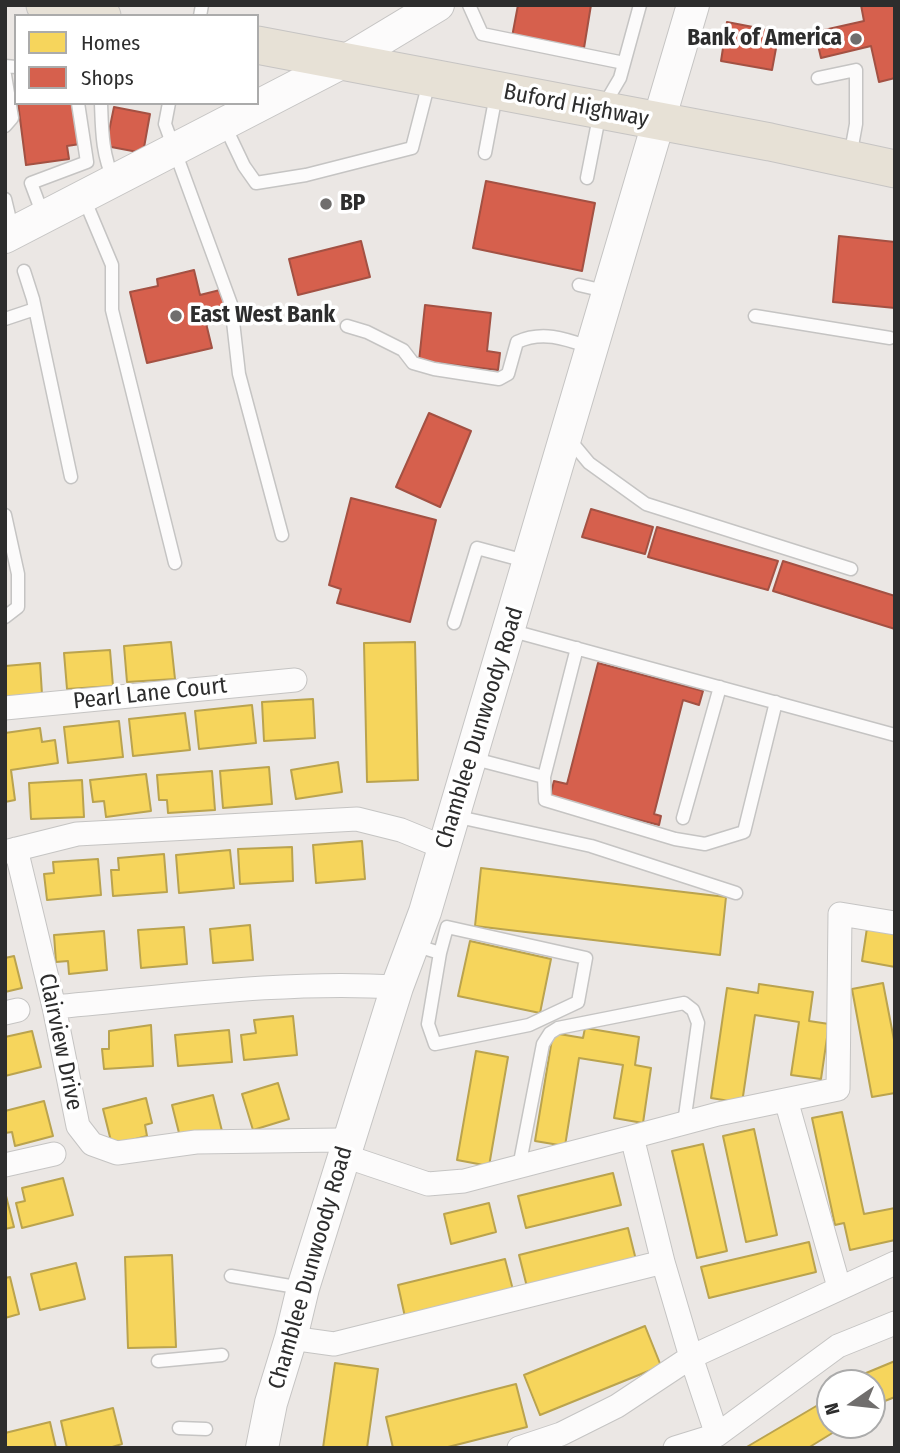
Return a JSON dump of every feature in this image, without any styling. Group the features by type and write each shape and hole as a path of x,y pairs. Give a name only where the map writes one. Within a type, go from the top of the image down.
{"main road":[{"path":"58,10 87,14"},
{"name":"Buford Highway","path":"259,45 600,112 770,142 895,169"}],"street":[{"path":"9,235 345,61 438,5"},
{"name":"Chamblee Dunwoody Road","path":"262,1448 271,1403 303,1288 397,987 427,949 444,848 592,348 594,289 659,122 693,5"},
{"name":"Pearl Lane Court","path":"5,708 295,680"},
{"path":"11,850 78,834 357,819 401,830 444,848"},
{"name":"Clairview Drive","path":"11,850 54,1007 78,1126 92,1144 117,1153 196,1142 339,1140 346,1149 428,1184 464,1181 684,1123 838,1089 840,914 895,923"},
{"path":"54,1007 285,986 344,984 397,987"},
{"path":"786,1100 839,1287"},
{"path":"632,1137 663,1262 717,1435"},
{"path":"5,1166 54,1154"},
{"path":"291,1338 334,1344 663,1262"},
{"path":"519,1448 561,1434 617,1406 691,1357 895,1263"},
{"path":"675,1448 717,1435 838,1346 895,1323"}],"lane":[{"path":"469,5 482,34 624,63"},
{"path":"587,178 600,112 620,78 640,5"},
{"path":"818,78 856,70 856,124 850,160"},
{"path":"5,75 12,118 5,126"},
{"path":"224,123 244,166 256,183 306,175 412,148 430,78"},
{"path":"485,153 496,92"},
{"path":"43,217 31,183 88,162 78,105"},
{"path":"101,105 102,142 107,166 114,180"},
{"path":"169,105 165,124 231,304 239,373 282,535"},
{"path":"83,196 112,265 112,310 175,563"},
{"path":"5,199 9,235"},
{"path":"24,271 35,309 71,477"},
{"path":"5,319 35,309"},
{"path":"755,316 890,338"},
{"path":"347,326 368,332 404,350 413,363 499,379 508,374 517,342 530,336 554,335 592,348"},
{"path":"566,436 589,463 646,503 850,569"},
{"path":"5,515 18,574 18,607 5,617"},
{"path":"454,623 477,548 529,562"},
{"path":"509,630 895,735"},
{"path":"577,648 544,777 545,800 674,839 705,844 744,832 776,702"},
{"path":"683,818 720,687"},
{"path":"471,758 544,777"},
{"path":"454,816 591,845 736,893"},
{"path":"447,927 586,958 578,1002 529,1025 435,1044 428,1024 427,949 447,927"},
{"path":"519,1167 543,1044 550,1033 558,1028 684,1003 694,1010 698,1023 684,1123"},
{"path":"231,1276 303,1288"},
{"path":"158,1362 222,1355"},
{"path":"179,1428 206,1429"}],"building: Homes":[{"path":"171,642 175,679 127,682 124,646"},
{"path":"415,642 418,780 367,782 364,643"},
{"path":"110,650 113,686 67,689 64,653"},
{"path":"40,663 42,694 5,698 5,666"},
{"path":"313,699 315,738 264,741 262,702"},
{"path":"252,705 256,743 199,749 195,711"},
{"path":"185,713 190,750 133,756 129,719"},
{"path":"119,721 123,757 68,763 64,727"},
{"path":"40,728 42,742 55,740 58,763 11,770 15,800 5,802 5,733"},
{"path":"338,762 342,792 296,799 291,770"},
{"path":"269,767 272,804 223,808 220,771"},
{"path":"212,771 215,810 168,813 167,800 159,800 157,775"},
{"path":"146,774 151,811 106,817 104,801 93,802 90,780"},
{"path":"82,780 84,817 31,819 29,783"},
{"path":"362,841 365,879 316,883 313,845"},
{"path":"292,847 293,881 240,884 238,849"},
{"path":"230,850 234,888 179,893 176,855"},
{"path":"164,854 167,892 113,896 111,870 119,870 118,858"},
{"path":"98,859 101,895 47,900 44,874 54,873 53,862"},
{"path":"481,868 726,897 720,955 475,926"},
{"path":"250,925 253,960 213,963 210,929"},
{"path":"184,927 187,964 141,968 138,930"},
{"path":"867,928 895,932 895,967 862,961"},
{"path":"104,931 107,970 69,974 68,961 56,962 54,935"},
{"path":"470,941 551,959 540,1013 458,996"},
{"path":"14,956 22,988 5,992 5,958"},
{"path":"883,983 895,1045 895,1093 872,1097 852,989"},
{"path":"759,984 813,992 809,1021 829,1024 821,1079 791,1075 799,1022 755,1015 742,1103 711,1098 727,988 758,993"},
{"path":"293,1016 297,1055 244,1060 241,1035 256,1033 254,1020"},
{"path":"151,1025 153,1066 104,1069 102,1049 109,1049 109,1031"},
{"path":"585,1028 639,1037 635,1065 651,1068 643,1123 614,1118 623,1065 579,1058 565,1146 535,1141 553,1033 583,1038"},
{"path":"229,1030 232,1062 178,1066 175,1035"},
{"path":"32,1031 41,1067 5,1076 5,1037"},
{"path":"476,1051 508,1057 489,1166 457,1160"},
{"path":"278,1083 289,1119 253,1130 242,1094"},
{"path":"213,1095 222,1131 181,1141 172,1105"},
{"path":"146,1098 152,1123 145,1125 147,1136 112,1145 103,1109"},
{"path":"44,1101 53,1136 15,1146 12,1132 5,1133 5,1111"},
{"path":"842,1112 864,1214 895,1208 895,1240 850,1250 844,1223 835,1225 812,1118"},
{"path":"754,1129 777,1235 746,1242 723,1136"},
{"path":"703,1144 727,1251 697,1258 672,1151"},
{"path":"613,1173 621,1205 526,1228 518,1196"},
{"path":"63,1178 73,1215 22,1228 16,1203 25,1201 22,1188"},
{"path":"5,1192 14,1227 5,1229"},
{"path":"489,1203 496,1232 451,1244 444,1214"},
{"path":"628,1228 636,1260 527,1287 519,1255"},
{"path":"809,1242 816,1272 709,1298 701,1267"},
{"path":"172,1255 176,1347 128,1348 125,1257"},
{"path":"505,1259 513,1290 405,1317 398,1285"},
{"path":"76,1263 85,1299 40,1310 31,1274"},
{"path":"10,1277 19,1314 5,1318 5,1278"},
{"path":"645,1326 661,1366 540,1415 524,1375"},
{"path":"895,1361 895,1397 886,1401 886,1369 876,1369"},
{"path":"335,1363 378,1369 367,1448 323,1448"},
{"path":"516,1384 527,1427 444,1448 393,1448 386,1417"},
{"path":"816,1406 816,1439 823,1439 808,1448 745,1448"},
{"path":"113,1408 122,1444 109,1448 67,1448 61,1421"},
{"path":"50,1422 56,1448 5,1448 5,1433"}],"building: Shops":[{"path":"518,5 591,5 584,48 512,37"},
{"name":"Bank of America","path":"861,5 895,5 895,78 879,82 871,46 821,58 815,32 864,21"},
{"path":"727,22 779,32 772,70 721,61"},
{"path":"18,105 74,105 80,144 67,146 69,159 26,165"},
{"path":"114,107 150,114 143,153 106,146"},
{"path":"486,181 595,203 582,271 473,248"},
{"path":"839,236 895,242 895,308 833,302"},
{"path":"361,241 370,277 298,295 289,259"},
{"name":"East West Bank","path":"194,270 200,295 224,289 229,313 205,319 212,348 147,363 130,292 158,286 157,279"},
{"path":"425,305 491,313 487,351 500,353 498,370 419,361"},
{"path":"429,413 471,431 440,507 396,487"},
{"path":"351,498 436,520 410,622 337,603 341,589 329,585"},
{"path":"591,509 653,527 645,554 582,537"},
{"path":"657,527 778,561 768,590 648,557"},
{"path":"783,561 895,596 895,629 773,591"},
{"path":"598,663 703,691 699,705 683,700 654,814 661,816 659,825 550,797 554,781 567,784"}],"place":[{"name":"Bank of America","path":"856,39"},
{"name":"BP","path":"326,204"},
{"name":"East West Bank","path":"176,316"}]}
